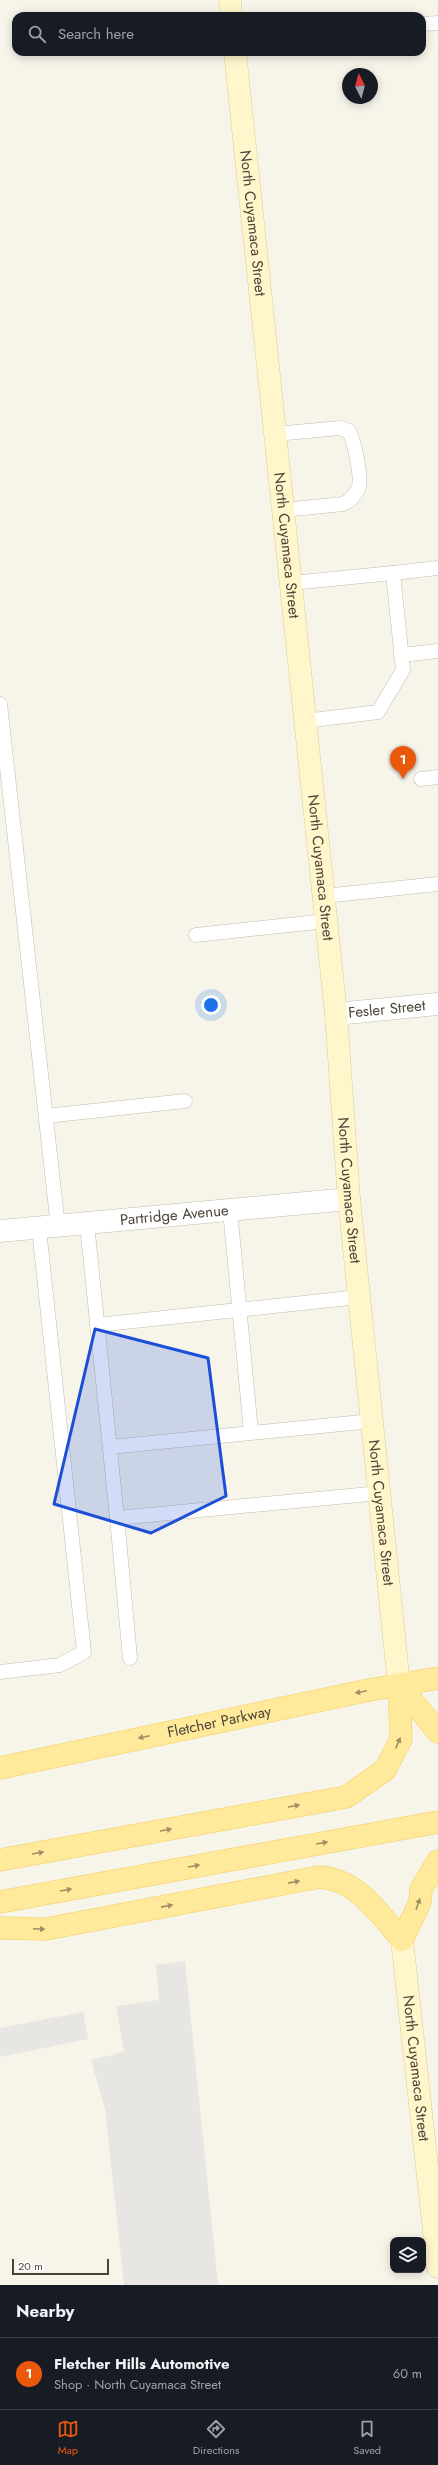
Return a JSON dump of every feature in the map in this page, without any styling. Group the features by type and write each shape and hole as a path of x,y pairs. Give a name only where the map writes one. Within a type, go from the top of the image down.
{"main road":[{"path":"230,0 231,12"},
{"name":"North Cuyamaca Street","path":"235,56 336,1014 349,1199 399,1685"},
{"name":"Fletcher Parkway","path":"0,1768 438,1678"},
{"path":"399,1685 438,1732"},
{"path":"0,1860 346,1797 385,1770 401,1739 399,1685"},
{"path":"0,1902 438,1822"},
{"path":"0,1928 46,1929 319,1877 334,1878 351,1886 362,1895 402,1940 420,1902 421,1889 438,1861"},
{"name":"North Cuyamaca Street","path":"402,1940 438,2267"}],"street":[{"name":"Fesler Street","path":"336,1014 438,1004"},
{"name":"Partridge Avenue","path":"0,1232 349,1199"}],"lane":[{"path":"426,24 438,23"},
{"path":"275,434 340,428 349,431 355,445 359,488 351,500 343,504 283,510"},
{"path":"291,584 438,568"},
{"path":"305,721 378,712 403,670 393,573"},
{"path":"402,655 438,651"},
{"path":"0,704 46,1116 49,1228 84,1652 60,1665 0,1672"},
{"path":"421,779 438,778"},
{"path":"324,896 438,884"},
{"path":"196,935 326,921"},
{"path":"46,1116 185,1101"},
{"path":"230,1210 251,1432"},
{"path":"87,1224 130,1658"},
{"path":"97,1325 359,1297"},
{"path":"110,1446 372,1421"},
{"path":"117,1518 380,1493"}],"highlighted area":[{"path":"95,1329 208,1358 226,1496 151,1533 54,1504"}],"shaded area":[{"path":"185,1961 218,2285 124,2285 105,2109 91,2060 124,2052 116,2006 159,2000 156,1965"},
{"path":"83,2012 88,2039 0,2057 0,2028"}],"place":[{"name":"Fletcher Hills Automotive","path":"403,779"}]}
